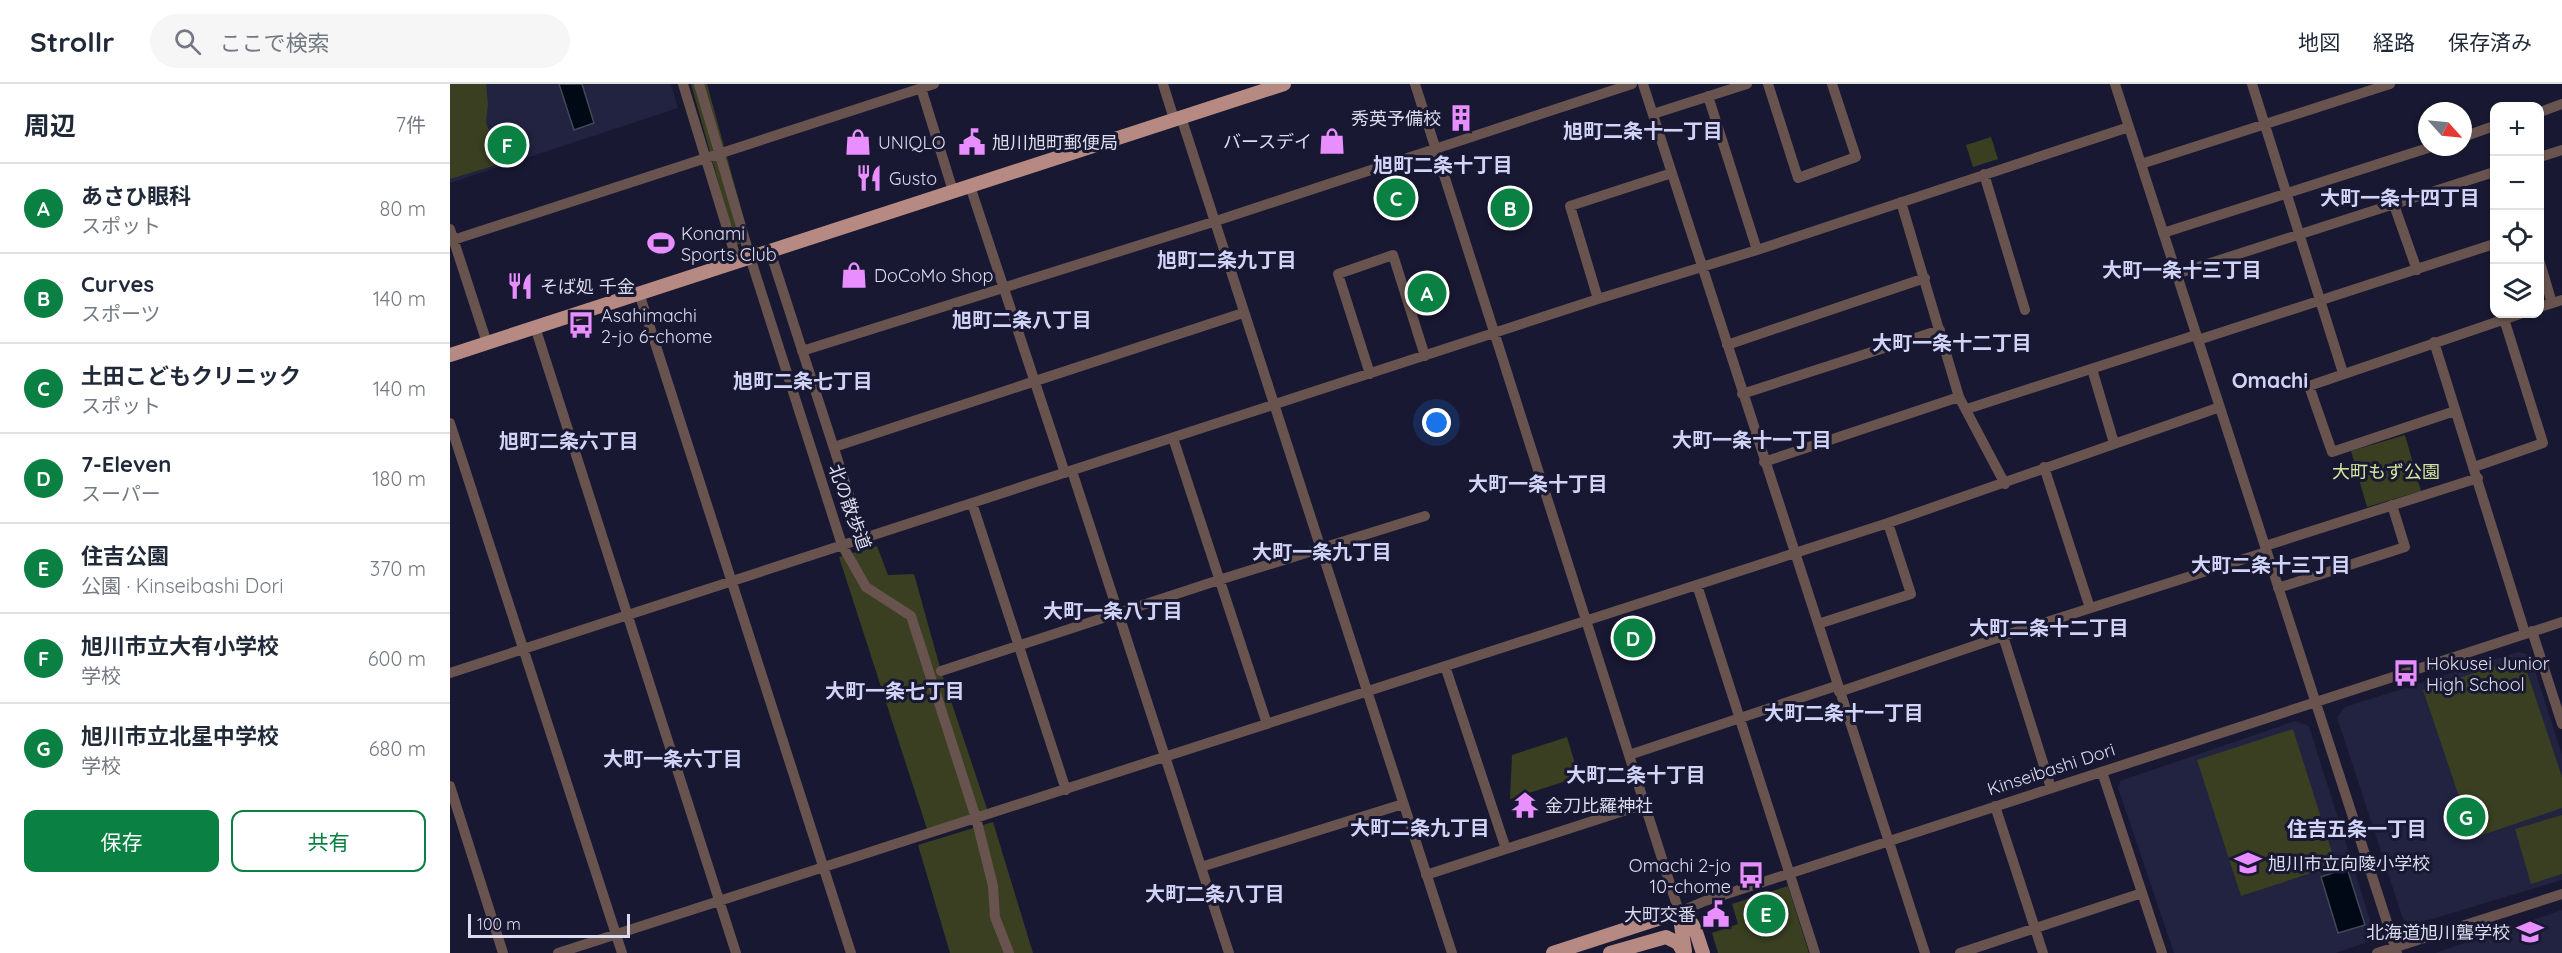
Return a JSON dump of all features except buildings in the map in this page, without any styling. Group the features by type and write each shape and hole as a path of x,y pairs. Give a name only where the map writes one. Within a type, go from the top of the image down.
{"main road":[{"path":"450,355 1281,84"},
{"path":"1654,939 1679,912"},
{"path":"1679,912 1685,953"},
{"path":"1679,912 1688,916 1703,953"},
{"name":"Kinseibashi Dori","path":"1553,953 1679,912"},
{"path":"1610,953 1666,937 1678,943 1685,953"}],"street":[{"path":"683,84 706,158 744,259"},
{"name":"北の散歩道","path":"699,84 719,154 744,259 842,545 866,586 911,616 976,818 993,886 995,917 1009,953"},
{"path":"487,343 451,237 719,154 934,84"},
{"path":"1163,84 1178,118 1213,222 1452,953"},
{"path":"1415,84 1679,912"},
{"path":"802,351 1213,222 1632,84"},
{"path":"1643,84 1793,553 1925,953"},
{"path":"1653,114 1747,84"},
{"path":"1768,84 1798,178 1856,158 1832,84"},
{"path":"2252,84 2343,373"},
{"path":"2141,165 2390,84"},
{"path":"2118,85 2129,127 2176,274 2396,950"},
{"path":"921,88 954,191"},
{"path":"1708,96 1757,250"},
{"path":"2544,111 2562,104"},
{"path":"450,673 1598,299 1702,268 2129,127"},
{"path":"2472,133 2490,127"},
{"path":"2543,156 2562,150"},
{"path":"2163,233 2418,151"},
{"path":"1598,299 1570,206 1672,173"},
{"path":"2176,274 2490,173"},
{"path":"1984,174 2025,310"},
{"path":"970,186 1034,381 1119,614 1229,953"},
{"path":"1901,202 1959,397 2006,484"},
{"path":"2394,204 2417,270"},
{"path":"1967,410 2092,369 2320,301 2490,245"},
{"path":"770,251 863,538"},
{"path":"1370,374 1338,274 1393,255 1425,356"},
{"path":"2540,264 2559,301 2544,306"},
{"path":"1727,345 1925,278"},
{"path":"639,293 851,953"},
{"path":"834,447 1243,313"},
{"path":"2455,411 2332,452 2309,386 2507,318"},
{"path":"2475,467 2543,443 2504,319"},
{"path":"535,327 736,953"},
{"path":"1742,394 1940,330"},
{"path":"2434,342 2528,632 2562,724"},
{"path":"2092,369 2114,443"},
{"path":"1764,462 1959,397"},
{"path":"558,953 1066,790 1585,619 1888,523 2006,484 2044,467 2220,407"},
{"path":"450,423 622,953"},
{"path":"1173,438 1267,724"},
{"path":"2044,467 2090,608"},
{"path":"1629,755 1739,717 1838,689 2090,608 2478,478"},
{"path":"972,503 1066,790"},
{"path":"2278,588 2405,547 2392,506"},
{"path":"942,671 1219,580 1425,516"},
{"path":"1818,624 1911,594 1888,523"},
{"path":"1697,585 1815,953"},
{"name":"Kinseibashi Dori","path":"1679,912 1790,873 2562,622"},
{"path":"2003,636 2051,788"},
{"path":"1445,666 1506,849"},
{"path":"2102,772 2162,953"},
{"path":"450,786 503,953"},
{"path":"1201,867 1402,804"},
{"path":"1426,875 1645,804"},
{"path":"1995,806 2043,953"},
{"path":"1960,953 2036,930 2142,893"},
{"path":"2377,953 2396,950 2562,894"}],"shaded area":[{"path":"450,84 671,84 678,108 450,183"},
{"path":"559,84 582,84 594,123 574,130"},
{"path":"2518,652 2530,655 2562,755 2562,880 2412,925 2403,919 2337,717 2345,707"},
{"name":"旭川市立向陵小学校","path":"2295,721 2309,726 2376,939 2336,953 2174,953 2118,788 2120,781"},
{"path":"2347,868 2365,925 2338,933 2321,877"},
{"name":"北海道旭川聾学校","path":"2562,910 2562,953 2435,953"}],"green space":[{"path":"450,84 486,84 488,105 486,122 500,164 450,179"},
{"path":"691,84 707,84 750,241 736,245"},
{"path":"1991,137 1998,159 1973,167 1966,145"},
{"name":"大町もず公園","path":"2405,435 2421,491 2367,507 2351,451"},
{"path":"877,546 888,575 914,574 941,671 988,812 927,829 839,557"},
{"path":"2522,657 2562,777 2562,808 2473,838 2423,690"},
{"path":"2293,729 2336,865 2241,896 2197,760"},
{"path":"1567,737 1579,777 1510,799 1512,755"},
{"path":"2562,815 2562,874 2531,884 2515,829"},
{"path":"993,822 1033,953 950,953 918,845"},
{"path":"1788,886 1809,953 1718,953 1712,933 1738,924 1732,904"}],"place":[{"name":"秀英予備校","path":"1461,118"},
{"name":"バースデイ","path":"1332,141"},
{"name":"UNIQLO","path":"858,142"},
{"name":"旭川旭町郵便局","path":"972,142"},
{"name":"旭川市立大有小学校","path":"507,145"},
{"name":"Gusto","path":"869,178"},
{"name":"土田こどもクリニック","path":"1396,198"},
{"name":"Curves","path":"1510,208"},
{"name":"Konami Sports Club","path":"661,243"},
{"name":"DoCoMo Shop","path":"854,275"},
{"name":"そば処 千金","path":"520,286"},
{"name":"あさひ眼科","path":"1427,293"},
{"name":"Asahimachi 2-jo 6-chome","path":"581,325"},
{"name":"7-Eleven","path":"1633,638"},
{"name":"Hokusei Junior High School","path":"2406,673"},
{"name":"金刀比羅神社","path":"1525,805"},
{"name":"旭川市立北星中学校","path":"2466,817"},
{"name":"旭川市立向陵小学校","path":"2248,863"},
{"name":"Omachi 2-jo 10-chome","path":"1751,875"},
{"name":"大町交番","path":"1716,914"},
{"name":"住吉公園","path":"1766,914"},
{"name":"北海道旭川聾学校","path":"2530,932"}],"district":[{"name":"旭町二条十一丁目","path":"1643,130"},
{"name":"旭町二条十丁目","path":"1443,164"},
{"name":"大町一条十四丁目","path":"2400,197"},
{"name":"旭町二条九丁目","path":"1227,259"},
{"name":"大町一条十三丁目","path":"2182,269"},
{"name":"旭町二条八丁目","path":"1022,319"},
{"name":"大町一条十二丁目","path":"1952,342"},
{"name":"旭町二条七丁目","path":"803,380"},
{"name":"Omachi","path":"2270,380"},
{"name":"大町一条十一丁目","path":"1752,439"},
{"name":"旭町二条六丁目","path":"569,440"},
{"name":"大町一条十丁目","path":"1538,483"},
{"name":"大町一条九丁目","path":"1322,551"},
{"name":"大町二条十三丁目","path":"2271,564"},
{"name":"大町一条八丁目","path":"1113,610"},
{"name":"大町二条十二丁目","path":"2049,627"},
{"name":"大町一条七丁目","path":"895,690"},
{"name":"大町二条十一丁目","path":"1844,712"},
{"name":"大町一条六丁目","path":"673,758"},
{"name":"大町二条十丁目","path":"1636,774"},
{"name":"大町二条九丁目","path":"1420,827"},
{"name":"住吉五条一丁目","path":"2357,828"},
{"name":"大町二条八丁目","path":"1215,893"}]}
